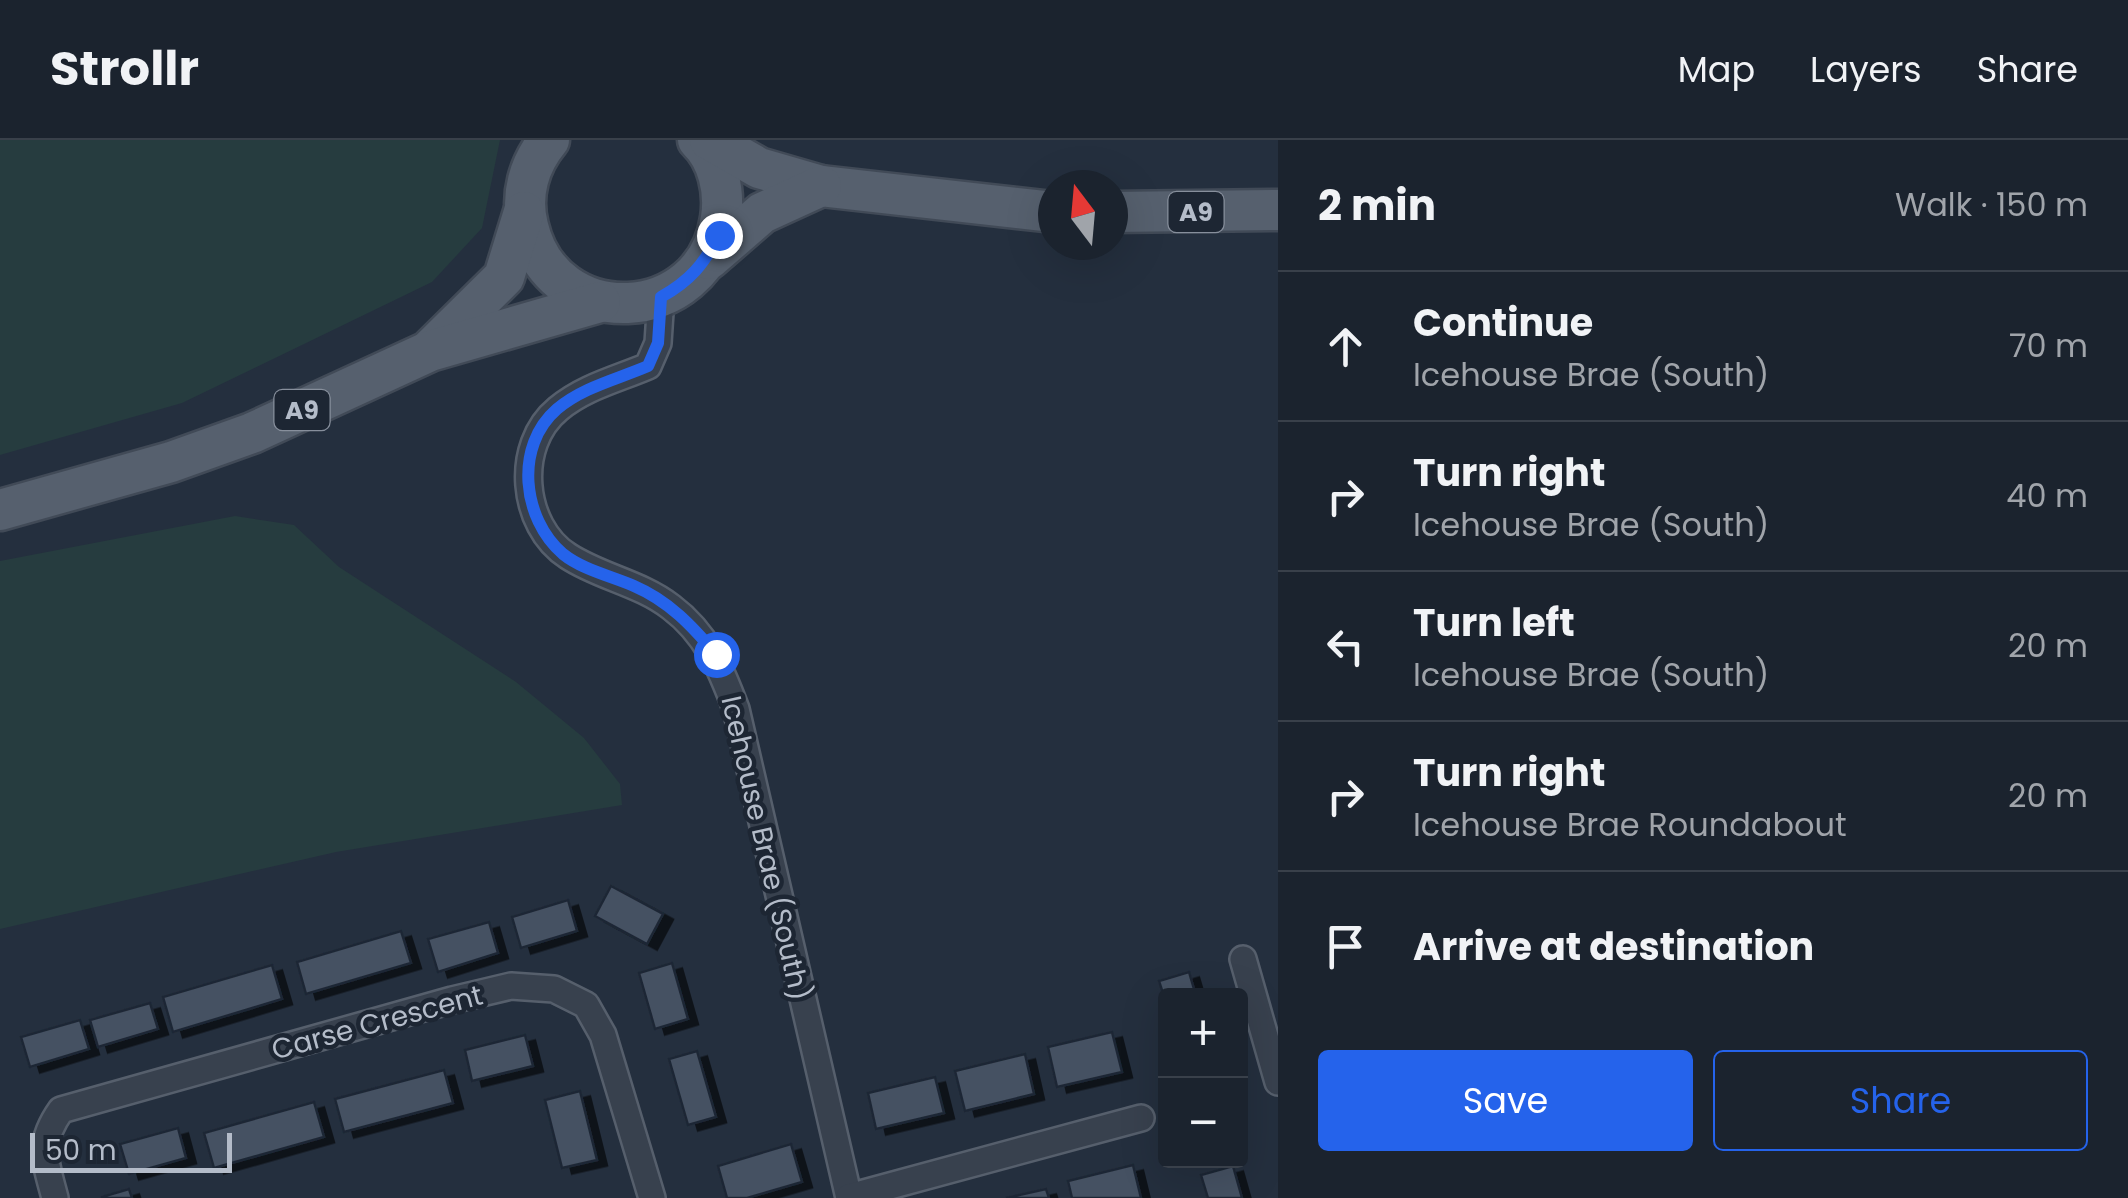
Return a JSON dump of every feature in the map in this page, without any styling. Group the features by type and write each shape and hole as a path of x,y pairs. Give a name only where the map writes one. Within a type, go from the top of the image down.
{"main road":[{"path":"698,140 718,173 724,204 719,235 705,263"},
{"path":"710,140 759,168 822,186 1038,210"},
{"path":"547,141 533,164 526,188 524,212 532,242 548,269 571,290 600,302 630,304 661,297 686,283 762,213 822,186"},
{"name":"A9","path":"1128,212 1278,210"},
{"name":"A9","path":"430,351 504,277 524,212"},
{"name":"A9","path":"0,510 170,462 252,433 430,351 600,302"}],"street":[{"name":"Icehouse Brae (South)","path":"661,297 658,343 648,366 581,393 554,411 536,441 527,472 531,504 545,532 564,554 671,606 716,654 736,708 849,1197"},
{"path":"1243,959 1278,1082"},
{"name":"Carse Crescent","path":"55,1198 43,1153 48,1128 61,1110 511,986 554,989 586,1006 603,1035 652,1198"},
{"path":"849,1197 1141,1118"}],"green space":[{"path":"0,140 500,140 482,228 432,282 182,403 0,455"},
{"path":"235,516 294,525 339,567 516,682 584,738 620,784 622,805 336,852 0,929 0,561"}],"building":[{"path":"611,886 663,914 647,944 595,916"},
{"path":"568,900 577,931 521,948 512,917"},
{"path":"489,922 498,953 438,972 428,939"},
{"path":"401,931 411,963 306,994 297,962"},
{"path":"672,963 688,1019 655,1029 639,973"},
{"path":"272,965 282,999 173,1032 163,997"},
{"path":"1189,972 1194,988 1161,988 1159,981"},
{"path":"150,1003 158,1029 98,1047 90,1020"},
{"path":"80,1020 89,1049 30,1067 21,1037"},
{"path":"1112,1032 1122,1072 1057,1087 1048,1047"},
{"path":"525,1035 533,1066 472,1081 465,1050"},
{"path":"697,1051 716,1117 688,1125 669,1059"},
{"path":"1025,1054 1034,1094 965,1111 955,1071"},
{"path":"444,1070 453,1103 344,1132 335,1099"},
{"path":"935,1077 944,1113 876,1129 868,1093"},
{"path":"580,1091 597,1160 562,1168 545,1100"},
{"path":"314,1102 324,1137 214,1168 204,1133"},
{"path":"178,1128 186,1158 129,1174 120,1144"},
{"path":"791,1144 802,1182 747,1198 727,1198 718,1166"},
{"path":"1133,1165 1141,1198 1072,1198 1068,1181"},
{"path":"1234,1168 1242,1198 1208,1198 1201,1175"},
{"path":"129,1189 132,1198 102,1198 102,1197"},
{"path":"1046,1189 1049,1198 1006,1198"}],"route":[{"path":"716,654 671,606 564,554 545,532 531,504 527,472 536,441 554,411 581,393 648,366 658,343 661,297 686,283 705,263 719,235"}]}
